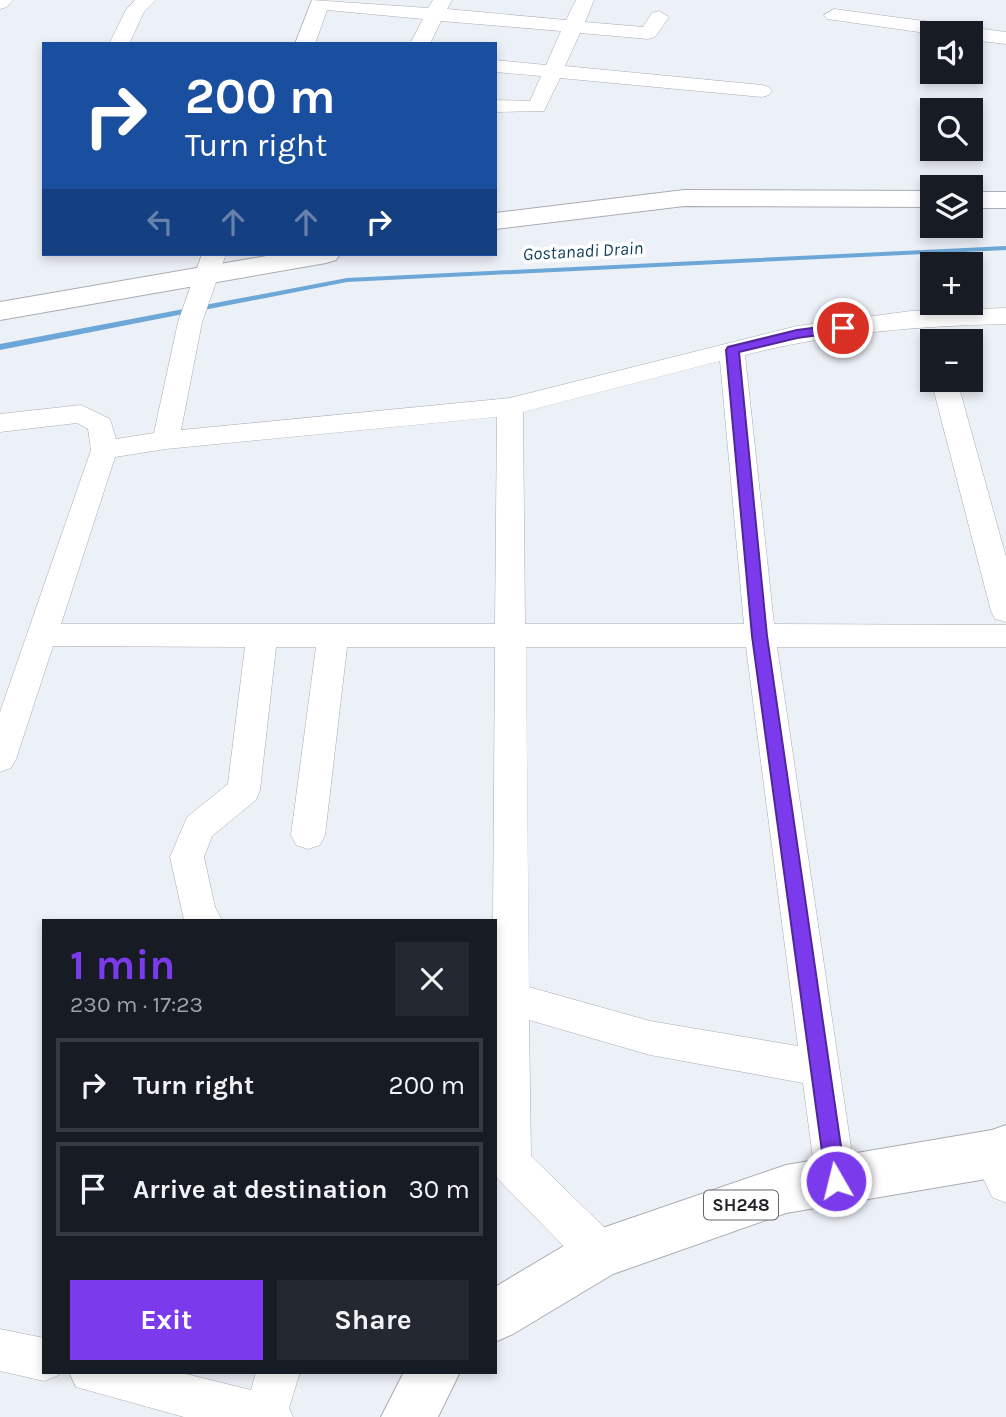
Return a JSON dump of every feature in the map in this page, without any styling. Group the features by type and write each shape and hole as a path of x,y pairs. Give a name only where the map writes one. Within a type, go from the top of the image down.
{"street":[{"path":"120,42 136,10 146,0"},
{"path":"497,106 537,107 585,0"},
{"path":"306,42 320,2 438,7 573,27 648,33 659,17"},
{"path":"421,42 438,7"},
{"path":"834,15 920,26"},
{"path":"983,35 1006,38"},
{"path":"497,65 762,91"},
{"path":"497,221 684,198 920,200"},
{"path":"983,200 1006,200"},
{"path":"0,311 209,265 305,256"},
{"path":"166,440 178,370 209,265"},
{"path":"936,329 1006,316"},
{"path":"104,450 166,440 355,424 510,407 797,334 920,330"},
{"path":"732,350 760,636 836,1181"},
{"path":"947,392 1006,611"},
{"path":"510,407 510,1164 600,1253"},
{"path":"0,423 81,414 102,425 104,450 0,759"},
{"path":"308,835 333,634"},
{"path":"41,635 1006,636"},
{"path":"204,919 199,915 187,857 199,827 244,790 262,635"},
{"path":"510,998 650,1038 820,1068"},
{"name":"SH248","path":"497,1315 600,1253 786,1189 1001,1162"},
{"path":"0,1350 42,1360"},
{"path":"99,1374 268,1416 278,1374"},
{"path":"408,1417 433,1374"}],"waterway":[{"name":"Gostanadi Drain","path":"0,347 347,280 1006,248"}],"route":[{"path":"836,1181 760,636 732,350 797,334 843,328"}]}
